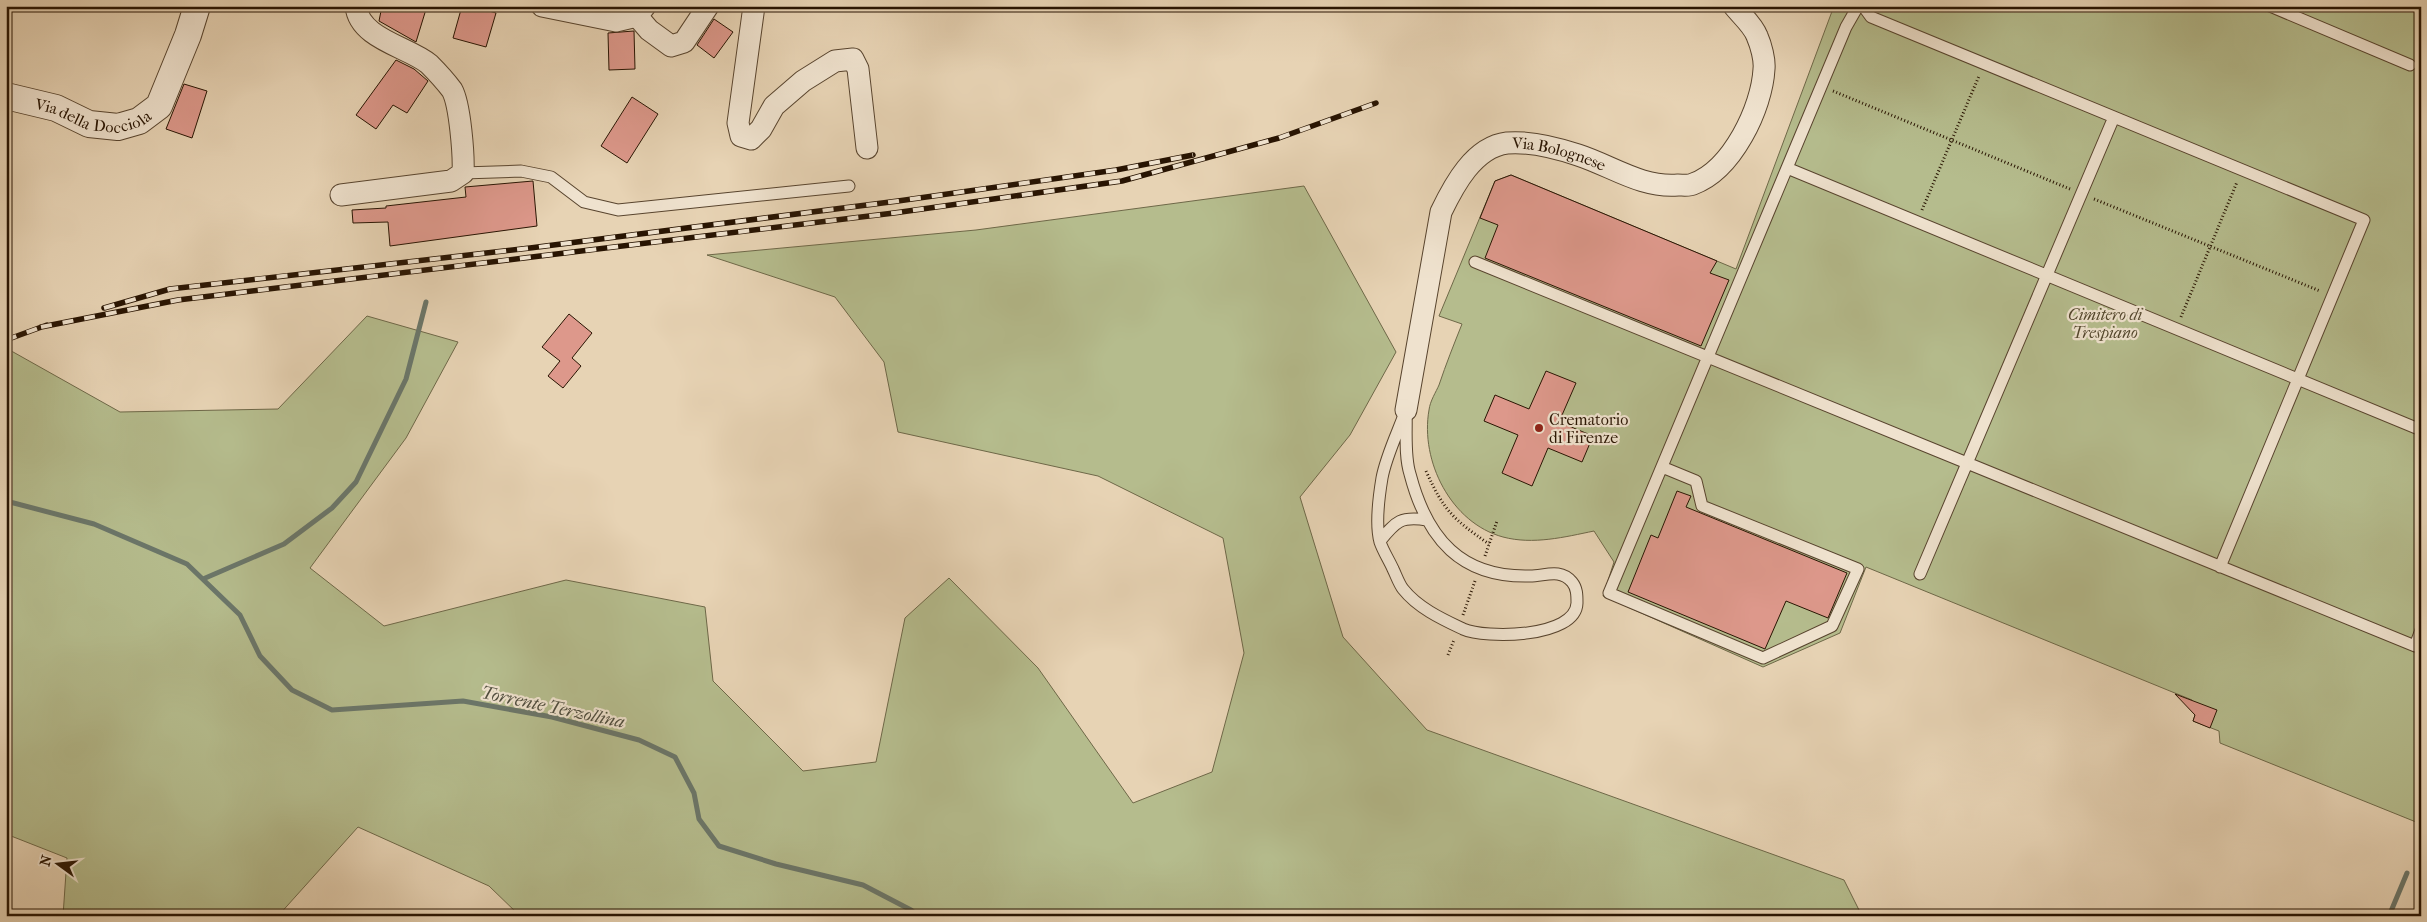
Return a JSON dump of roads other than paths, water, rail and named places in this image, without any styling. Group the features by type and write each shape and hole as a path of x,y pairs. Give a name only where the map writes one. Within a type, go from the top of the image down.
{"street":[{"name":"Via della Docciola","path":"6,96 56,108 89,124 118,127 139,122 159,106 188,35 197,6"},
{"path":"341,195 451,181 463,174 464,149 452,91 428,64 388,43 367,27 357,12 356,6"},
{"path":"542,6 616,21 641,11 649,30 671,46 684,42 708,6"},
{"path":"754,6 738,123 741,136 751,139 761,129 774,106 803,81 834,61 853,59 858,69 867,148"},
{"name":"Via Bolognese","path":"1406,410 1442,212 1454,185 1469,165 1486,152 1506,143 1539,145 1578,155 1631,179 1664,186 1693,184 1717,170 1737,143 1758,106 1765,68 1757,34 1734,6"}],"lane":[{"path":"1662,467 1696,481 1702,506 1858,570 1832,626 1763,658 1609,593 1846,27 1858,6"},
{"path":"1863,6 1871,17 2364,220 2220,567"},
{"path":"2270,6 2410,65"},
{"path":"1920,574 2114,118"},
{"path":"1787,168 2421,430"},
{"path":"463,174 521,171 551,177 584,202 618,210 849,186"},
{"path":"1475,262 2415,646 2421,630"},
{"path":"1406,410 1409,473 1427,520 1448,550 1479,570 1502,576 1532,576 1557,572 1571,581 1578,592 1577,607 1565,623 1550,630 1512,635 1469,632 1432,613 1403,589 1380,541 1378,527 1382,477 1406,410"},
{"path":"1380,541 1394,524 1409,517 1427,520"}],"waterway":[{"path":"203,579 284,544 332,508 356,482 406,379 426,302"},
{"name":"Torrente Terzollina","path":"6,501 94,524 187,564 240,615 260,656 292,690 332,710 463,701 552,717 639,740 675,757 694,793 699,819 719,846 776,864 863,885 911,910 918,916"},
{"path":"2389,916 2407,873"}],"railway":[{"path":"41,327 178,300 894,213 1122,181 1279,138 1376,103"},
{"path":"104,308 170,289 530,248 898,201 1116,170 1193,155"},
{"path":"6,340 47,325"}],"place":[{"name":"Crematorio di Firenze","path":"1539,428"}],"park label":[{"name":"Cimitero di Trespiano","path":"2105,323"}]}
